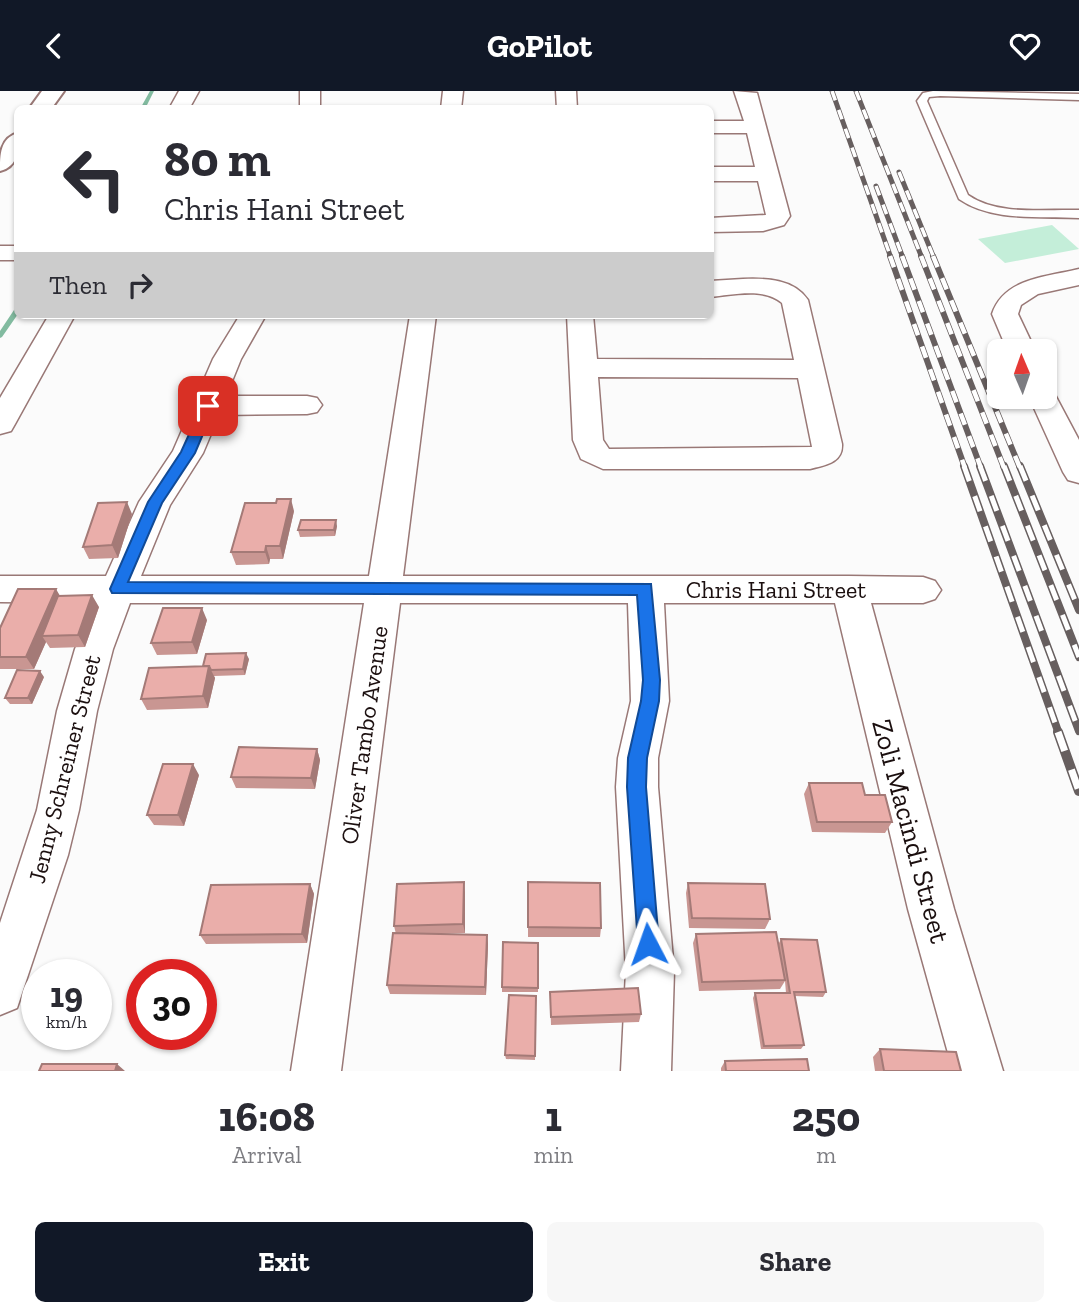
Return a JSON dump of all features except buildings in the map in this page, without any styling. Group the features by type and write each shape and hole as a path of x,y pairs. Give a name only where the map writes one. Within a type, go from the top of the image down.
{"street":[{"path":"714,225 764,224 776,220 778,216 747,93 744,91"},
{"path":"714,127 756,127"},
{"path":"0,164 14,145"},
{"path":"714,174 768,174"},
{"path":"1016,339 1005,314 1009,301 1029,288 1079,277"},
{"path":"580,319 588,440 592,452 603,459 810,459 821,456 827,451 827,444 795,300 775,289 714,289"},
{"path":"0,424 60,319"},
{"name":"Jenny Schreiner Street","path":"0,991 46,855 58,810 82,690 118,589 155,502 188,453 227,359 251,319"},
{"name":"Oliver Tambo Avenue","path":"316,1071 422,319"},
{"path":"583,368 810,369"},
{"path":"208,406 307,405"},
{"path":"1049,409 1077,462"},
{"name":"Chris Hani Street","path":"0,589 923,590"},
{"path":"645,589 651,680 650,701 638,758 637,787 650,971 646,1071"},
{"name":"Zoli Macindi Street","path":"849,589 920,871 978,1071"}],"lane":[{"path":"1079,97 940,93 926,95 922,101 968,203 988,209 1079,214"}],"green space":[{"path":"1052,225 1079,249 1005,263 978,239"}],"waterway":[{"path":"144,105 152,91"},
{"path":"0,336 14,314"}],"railway":[{"path":"832,91 891,258"},
{"path":"856,91 922,258"},
{"path":"899,172 934,258"},
{"path":"876,186 903,258"},
{"path":"890,256 965,468"},
{"path":"902,256 981,468"},
{"path":"921,256 1004,468"},
{"path":"933,256 1020,468"},
{"path":"964,466 1059,734"},
{"path":"980,466 1079,731"},
{"path":"1004,466 1079,657"},
{"path":"1020,466 1079,610"},
{"path":"1058,732 1079,791"}],"route":[{"path":"208,406 188,453 155,502 118,589 645,589 651,680 650,701 638,758 637,787 648,944"}]}
